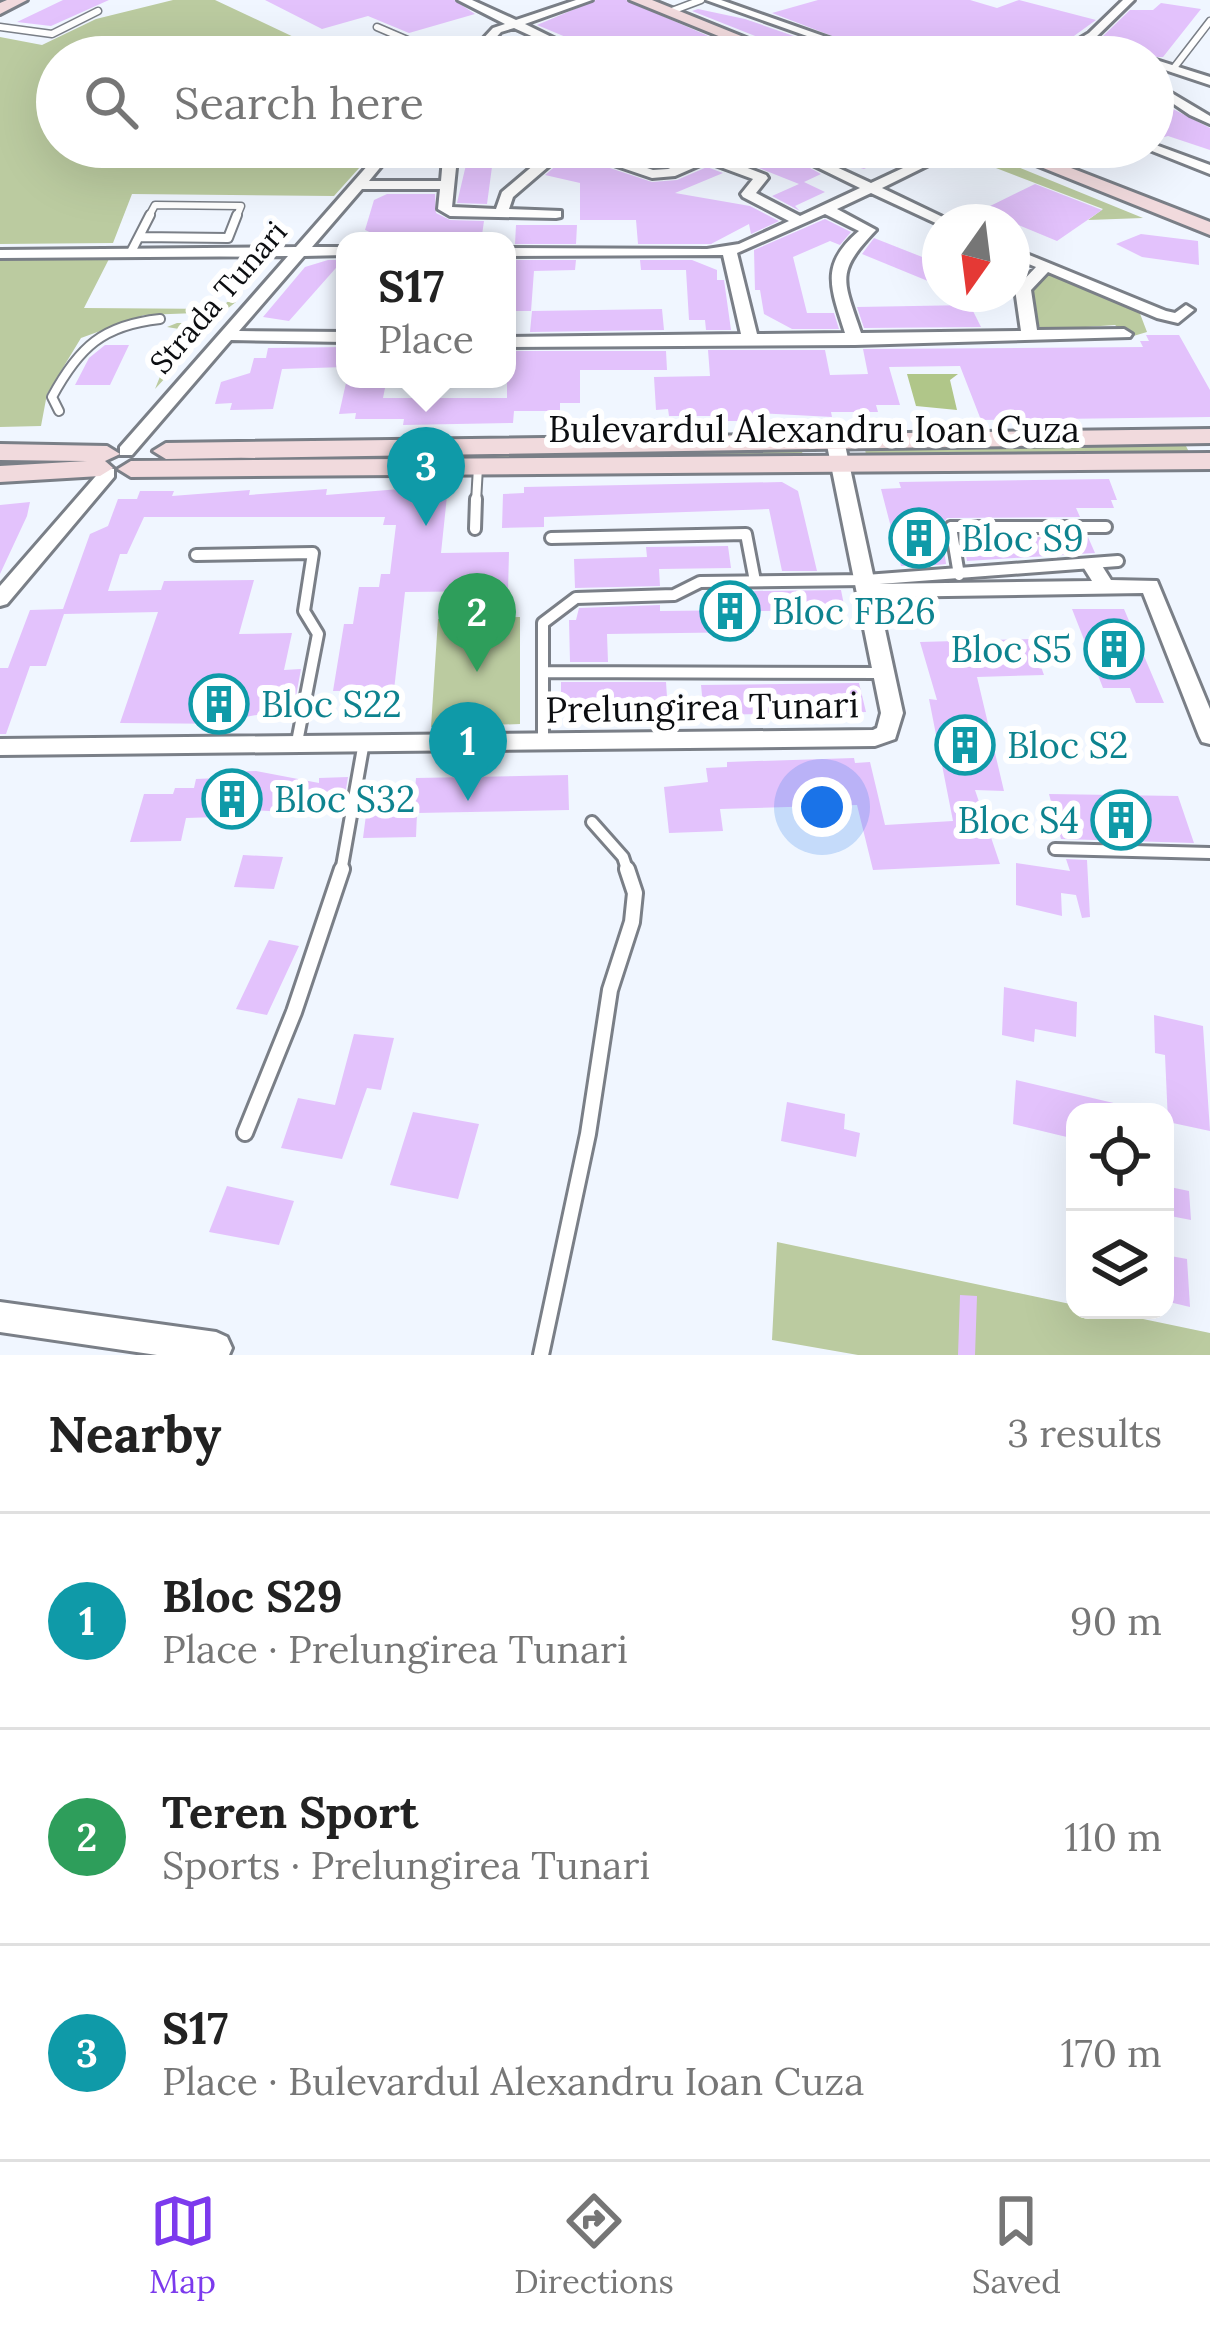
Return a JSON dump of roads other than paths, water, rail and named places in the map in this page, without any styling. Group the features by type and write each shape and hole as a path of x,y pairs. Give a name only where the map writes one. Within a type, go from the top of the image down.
{"main road":[{"path":"0,9 19,0"},
{"path":"638,0 731,36"},
{"path":"1055,168 1209,227"},
{"name":"Bulevardul Alexandru Ioan Cuza","path":"0,452 118,462 478,467 1210,436"},
{"name":"Bulevardul Alexandru Ioan Cuza","path":"0,473 118,462 838,453 1210,461"}],"street":[{"path":"491,36 497,30 587,0"},
{"path":"711,0 815,36"},
{"path":"1087,36 1129,0"},
{"path":"471,1 539,36"},
{"path":"1174,69 1210,81"},
{"path":"1174,96 1186,111 1210,120"},
{"path":"1174,157 1210,170"},
{"name":"Strada Tunari","path":"0,599 224,334 372,168"},
{"path":"449,168 445,209 556,214"},
{"path":"501,213 507,195 539,168"},
{"path":"638,168 652,174 681,168"},
{"path":"739,168 761,178 748,194 800,220"},
{"path":"827,168 922,211"},
{"path":"516,252 729,250 913,168"},
{"path":"357,185 447,185"},
{"path":"825,209 869,230 843,248 840,259 839,283 855,340"},
{"path":"0,254 135,244 336,251"},
{"path":"729,250 750,339"},
{"path":"1030,260 1162,315 1178,317 1186,310"},
{"path":"1030,338 1023,289 1045,267"},
{"path":"224,334 336,337"},
{"path":"516,342 1124,334"},
{"name":"Prelungirea Tunari","path":"0,747 875,738 892,724 886,673 838,453"},
{"path":"1092,565 1105,586"},
{"path":"867,585 1150,586 1210,736"},
{"path":"0,1317 216,1348"}],"lane":[{"path":"669,12 701,0"},
{"path":"0,27 52,34 98,11"},
{"path":"1174,68 1210,21"},
{"path":"377,27 398,36"},
{"path":"155,205 242,206 228,238 135,244 155,205"},
{"path":"59,411 52,397 89,337 134,321 160,320"},
{"path":"475,529 478,467"},
{"path":"959,575 951,527 1106,527"},
{"path":"551,538 746,534 755,581"},
{"path":"196,555 313,553 304,611 318,634 297,742"},
{"path":"543,742 543,623 576,598 674,596 700,582 867,585 1118,561"},
{"path":"544,672 886,673"},
{"path":"245,1133 294,1012 346,856 364,742"},
{"path":"541,1355 588,1134 610,990 635,893 623,857 592,822"},
{"path":"1055,849 1210,854"}],"place":[{"name":"S17","path":"426,526"},
{"name":"Bloc S9","path":"919,538"},
{"name":"Bloc FB26","path":"730,611"},
{"name":"Bloc S5","path":"1114,649"},
{"name":"Teren Sport","path":"477,672"},
{"name":"Bloc S22","path":"219,704"},
{"name":"Bloc S2","path":"965,745"},
{"name":"Bloc S32","path":"232,799"},
{"name":"Bloc S29","path":"468,801"},
{"name":"Bloc S4","path":"1121,820"}]}
